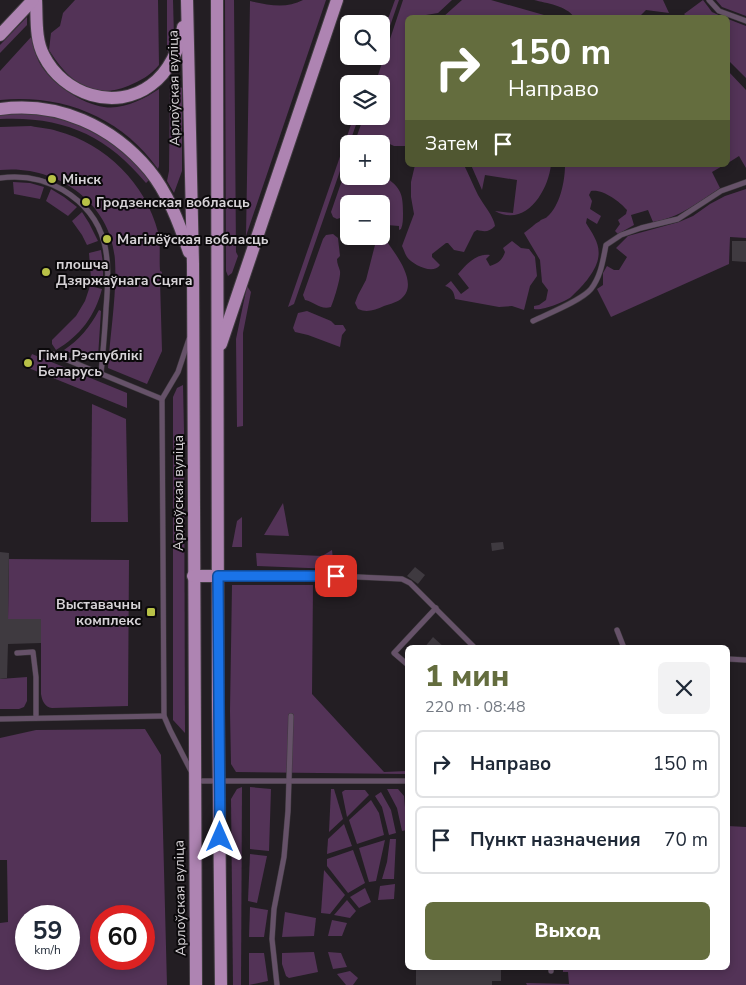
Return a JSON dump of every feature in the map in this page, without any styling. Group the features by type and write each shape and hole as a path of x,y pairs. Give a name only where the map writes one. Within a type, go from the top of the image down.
{"main road":[{"path":"34,0 39,42 47,61 59,77 68,84 82,92 106,98 136,93 151,85 166,70 174,57 181,38 187,1"},
{"path":"0,35 34,0"},
{"path":"217,0 221,985"},
{"path":"218,354 337,0"},
{"name":"Арлоўская вуліца","path":"187,1 193,264 196,985"},
{"path":"0,109 33,108 56,110 98,126 120,142 149,170 158,182 177,218 193,264"},
{"path":"193,576 218,576"}],"lane":[{"path":"709,0 719,12 728,15"},
{"path":"730,16 746,21"},
{"path":"0,178 26,177 58,187 80,203 98,226 106,249 109,269 101,374"},
{"path":"533,321 571,303 590,290 602,268 606,245 621,235 678,219 721,191 746,182"},
{"path":"193,324 178,372 162,399 164,716 170,730 189,766 194,781 405,781"},
{"path":"53,354 162,399"},
{"path":"218,576 336,576 402,579 410,583 472,645"},
{"path":"405,662 394,652 436,608"},
{"path":"617,630 623,645"},
{"path":"17,653 33,652 36,677 36,718"},
{"path":"730,659 746,660"},
{"path":"0,719 164,716"},
{"path":"277,985 272,939 275,905 284,857 288,811 291,716"}],"shaded area":[{"path":"75,0 158,0 159,65 141,80 115,90 103,91 92,89 73,79 56,61 49,50 51,33 60,26 63,13"},
{"path":"167,0 173,0 174,38 167,52"},
{"path":"225,0 234,0 236,252 238,256 232,273 228,276 226,271"},
{"path":"303,0 326,0 246,236 250,1 270,5 290,5"},
{"path":"395,0 399,0 390,26 389,15"},
{"path":"403,0 452,0 438,13 405,15 405,146 390,144 390,135 357,135 361,125 390,125 390,75 378,75 381,65 390,65 390,39"},
{"path":"462,0 491,0 544,15 445,15"},
{"path":"534,0 663,0 669,13 646,10 641,15 572,15 566,10"},
{"path":"703,0 712,12 719,15 685,15"},
{"path":"716,0 746,0 746,16 722,7"},
{"path":"27,17 27,25 0,53 0,45"},
{"path":"730,20 746,26 746,78 730,62"},
{"path":"32,36 36,55 44,70 59,85 86,102 104,107 119,107 140,100 159,89 158,169 127,135 89,113 68,105 46,101 0,100 0,71"},
{"path":"730,73 746,90 746,168 739,156 730,162"},
{"path":"170,80 182,88 182,171 174,193 167,181 169,171"},
{"path":"15,113 69,120 113,143 131,159 149,180 146,183 115,152 82,132 44,121 0,119 0,115"},
{"path":"351,125 356,125 352,135 347,135"},
{"path":"31,126 54,130 75,137 107,156 134,182 152,214 159,237 160,271 162,272 160,280 162,351 147,384 108,368 114,300 115,261 111,240 104,221 92,205 77,191 60,181 41,173 21,170 0,170 0,127"},
{"path":"340,157 340,171 294,304 288,307"},
{"path":"415,167 465,167 495,226 489,230 477,230 474,232 464,252 454,250 446,243 432,254 432,257 440,265 433,269 423,268 407,257 402,246 414,214 411,182"},
{"path":"472,167 551,167 545,186 534,204 526,211 516,215 506,215 495,211 513,213 517,180 485,175 482,190"},
{"path":"565,167 721,167 712,172 720,188 696,204 671,217 653,222 648,210 631,215 634,225 618,234 615,231 620,224 618,220 626,214 627,210 606,194 591,191 589,195 592,201 590,209 601,216 597,224 587,218 586,223 596,240 599,254 594,270 583,285 568,299 559,304 534,309 534,306 546,300 548,290 542,282 540,260 524,233 552,212 563,186"},
{"path":"390,181 401,194 403,219 401,229 399,230 399,226 390,225 390,195 340,195 340,218 333,217 331,212 340,185 390,185"},
{"path":"13,182 30,183 44,187 40,199 14,194"},
{"path":"51,189 77,207 68,216 46,201"},
{"path":"746,189 746,238 730,237 729,264 611,317 597,289 603,285 603,273 607,266 614,270 619,270 627,257 616,248 628,236 679,222 693,216 725,196"},
{"path":"82,212 98,241 87,245 72,221"},
{"path":"333,234 338,238 340,256 337,261 340,274 331,307 327,308 305,300 303,295 323,239 326,235"},
{"path":"512,241 521,248 529,249 535,257 537,276 530,286 524,310 512,306 499,307 455,299 452,291 445,286 451,281 461,294 469,288 458,274 476,257 490,255 486,259 490,266 495,264 504,255 503,248"},
{"path":"375,245 389,245 404,268 408,284 407,292 394,303 377,309 361,310 358,309 355,303 366,280"},
{"path":"101,250 103,279 91,278 89,253"},
{"path":"90,286 102,289 91,316 79,332 56,350 52,340 76,316 85,301"},
{"path":"247,286 251,292 243,333 243,426 237,427 236,339"},
{"path":"99,310 101,311 98,357 90,361 64,350 84,333"},
{"path":"307,311 331,321 335,325 343,325 346,330 342,335 340,347 295,332 293,328 298,313"},
{"path":"32,354 127,393 127,408 26,367"},
{"path":"183,385 185,733 173,720 173,397 177,388"},
{"path":"92,404 126,419 128,522 91,522"},
{"path":"283,503 289,536 264,535"},
{"path":"242,517 242,547 232,547 237,521"},
{"path":"332,550 334,569 257,566 256,553 322,556"},
{"path":"9,559 129,560 128,706 52,708 44,703 41,694 41,619 8,619"},
{"path":"232,585 313,585 312,694 384,772 405,771 405,774 236,772 231,764"},
{"path":"27,677 27,701 24,707 19,709 0,709 0,679"},
{"path":"145,729 161,755 167,985 0,985 0,923 8,922 7,860 0,860 0,738 36,730"},
{"path":"242,787 241,985 233,985 231,799 237,789"},
{"path":"250,787 271,789 269,851 250,849"},
{"path":"331,789 334,789 343,819 329,832"},
{"path":"387,789 398,789 404,796 405,830 402,831 397,808"},
{"path":"345,790 365,790 369,795 347,817 342,792"},
{"path":"381,792 391,810 396,833 389,835 382,807 375,796"},
{"path":"371,800 379,813 384,835 357,844 349,820"},
{"path":"344,824 352,846 327,854 328,839"},
{"path":"730,826 746,827 746,985 527,985 526,983 569,984 568,972 563,972 563,970 730,970"},
{"path":"390,839 396,839 394,879 382,879 387,862"},
{"path":"385,840 376,881 369,882 359,848"},
{"path":"353,850 365,883 348,893 327,866 327,859"},
{"path":"250,854 267,856 257,903 248,901"},
{"path":"324,870 345,895 330,914 321,913"},
{"path":"395,884 394,899 378,900 380,886"},
{"path":"365,888 371,902 359,908 350,897"},
{"path":"347,900 356,911 350,918 334,915"},
{"path":"250,907 268,910 264,937 249,937"},
{"path":"285,912 316,918 314,936 282,937"},
{"path":"332,920 347,923 342,936 328,936"},
{"path":"314,952 318,972 289,978 286,976 282,964 282,953"},
{"path":"328,952 341,953 347,967 333,969"},
{"path":"249,953 264,953 268,981 249,985"},
{"path":"350,971 358,978 353,985 346,985 337,974"}],"building":[{"path":"732,241 746,241 746,262 732,261"},
{"path":"503,542 504,549 492,551 491,543"},
{"path":"0,552 9,553 8,619 41,619 41,643 8,644 7,678 0,679"},
{"path":"415,567 425,575 418,584 407,576"},
{"path":"433,637 442,645 426,645"},
{"path":"416,970 501,970 501,981 492,981 492,985 416,985"}],"place":[{"name":"Мінск","path":"52,179"},
{"name":"Гродзенская вобласць","path":"86,202"},
{"name":"Магілёўская вобласць","path":"107,239"},
{"name":"плошча Дзяржаўнага Сцяга","path":"46,272"},
{"name":"Гімн Рэспублікі Беларусь","path":"28,363"},
{"name":"Выставачны комплекс","path":"151,612"}],"route":[{"path":"220,837 218,576 336,576"}]}
